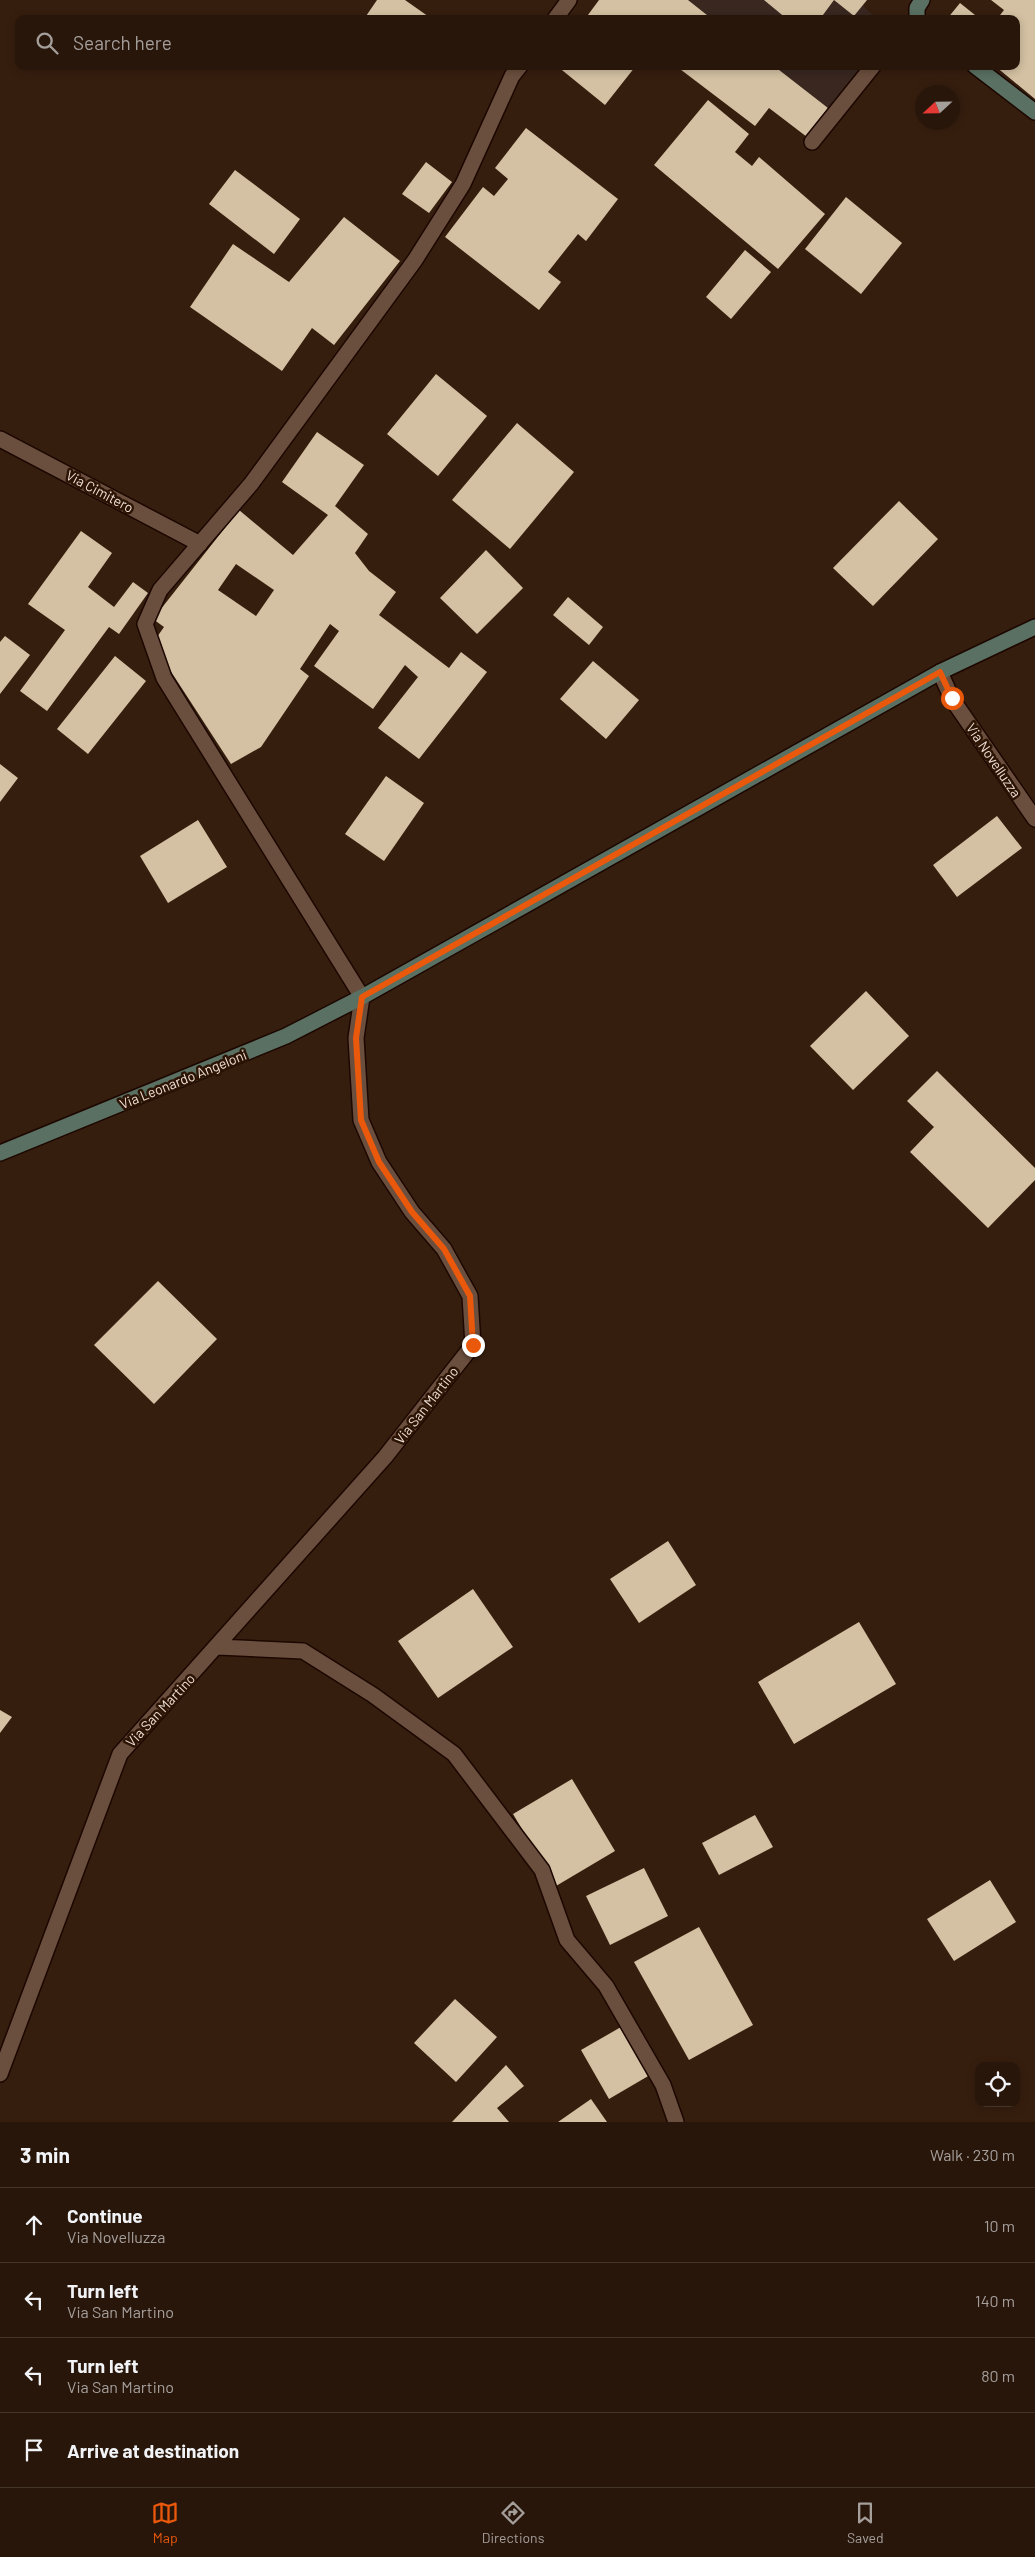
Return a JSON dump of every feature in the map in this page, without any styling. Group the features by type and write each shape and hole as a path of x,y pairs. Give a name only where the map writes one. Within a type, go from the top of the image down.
{"street":[{"path":"558,15 569,0"},
{"path":"517,70 512,76 463,184 414,260 252,484 160,590 145,624 164,678 362,997 940,672 1035,627"},
{"path":"812,142 870,70"},
{"path":"980,70 1035,112"},
{"name":"Via Cimitero","path":"0,439 200,544"},
{"name":"Via Novelluzza","path":"940,672 952,698 1035,819"},
{"name":"Via Leonardo Angeloni","path":"0,1153 286,1036 362,997"},
{"name":"Via San Martino","path":"0,2074 120,1754 218,1647 386,1457 473,1345 470,1296 444,1249 412,1212 379,1162 361,1120 356,1038 362,997"},
{"path":"218,1647 303,1651 372,1695 454,1754 542,1870 567,1940 606,1986 662,2085 676,2122"}],"shaded area":[{"path":"688,0 867,0 863,6 873,15 707,15"},
{"path":"779,70 860,70 828,108"}],"building":[{"path":"377,0 405,0 426,15 367,15"},
{"path":"599,0 688,0 707,15 588,15"},
{"path":"764,0 834,0 823,15 782,15"},
{"path":"834,0 867,0 853,15"},
{"path":"991,0 1035,0 1035,99 1000,70 1020,70 1020,15 1000,15 1004,10"},
{"path":"960,3 975,15 950,15"},
{"path":"562,70 633,70 605,105"},
{"path":"681,70 779,70 828,108 807,137 769,108 755,126"},
{"path":"708,100 749,134 735,152 752,166 759,157 825,214 778,269 654,165"},
{"path":"526,128 618,199 586,241 578,234 548,272 561,282 539,310 445,237 483,187 494,196 508,179 495,168"},
{"path":"426,162 452,182 429,213 402,194"},
{"path":"235,170 300,219 274,254 209,204"},
{"path":"846,197 902,243 861,294 805,249"},
{"path":"344,217 400,261 334,345 312,328 282,371 190,307 233,244 289,282"},
{"path":"745,250 771,272 731,319 706,297"},
{"path":"436,374 487,416 438,476 387,434"},
{"path":"517,423 574,472 510,549 452,500"},
{"path":"317,432 364,465 335,506 368,534 355,553 369,571 396,592 379,615 449,668 461,652 487,672 419,759 378,728 418,677 405,665 373,709 314,666 339,631 330,624 300,669 309,676 261,747 231,764 166,664 157,637 164,627 153,619 239,510 293,555 328,515 282,482","holes":["236,564 274,590 256,616 218,590"]},
{"path":"899,501 938,539 873,606 833,568"},
{"path":"81,531 112,553 88,587 114,607 133,582 148,593 119,634 109,627 47,711 20,691 65,630 28,604"},
{"path":"486,550 523,588 477,634 440,598"},
{"path":"568,597 603,627 589,645 553,615"},
{"path":"5,636 30,655 0,694 0,642"},
{"path":"115,656 146,681 88,754 57,729"},
{"path":"593,661 639,700 606,739 560,699"},
{"path":"0,764 18,778 0,802"},
{"path":"386,776 424,803 384,861 345,834"},
{"path":"997,816 1022,848 957,897 933,865"},
{"path":"198,820 227,867 168,903 140,856"},
{"path":"866,991 909,1036 853,1090 810,1046"},
{"path":"937,1071 1035,1168 1035,1180 988,1228 910,1152 934,1127 907,1101"},
{"path":"158,1281 217,1339 154,1404 94,1345"},
{"path":"668,1541 696,1585 639,1623 610,1579"},
{"path":"473,1589 513,1647 438,1698 398,1641"},
{"path":"859,1622 896,1684 794,1744 758,1682"},
{"path":"0,1710 12,1717 0,1733"},
{"path":"572,1779 615,1851 556,1886 513,1814"},
{"path":"755,1815 773,1847 719,1875 702,1843"},
{"path":"644,1868 668,1916 610,1945 586,1896"},
{"path":"990,1880 1016,1922 954,1961 927,1919"},
{"path":"699,1927 753,2025 689,2060 634,1962"},
{"path":"455,1999 497,2037 456,2082 414,2043"},
{"path":"621,2027 650,2075 609,2099 581,2050"},
{"path":"506,2065 524,2086 497,2108 509,2122 452,2122"},
{"path":"591,2099 607,2122 558,2122"}],"route":[{"path":"473,1345 470,1296 444,1249 412,1212 379,1162 361,1120 356,1038 362,997 940,672 952,698"}]}
